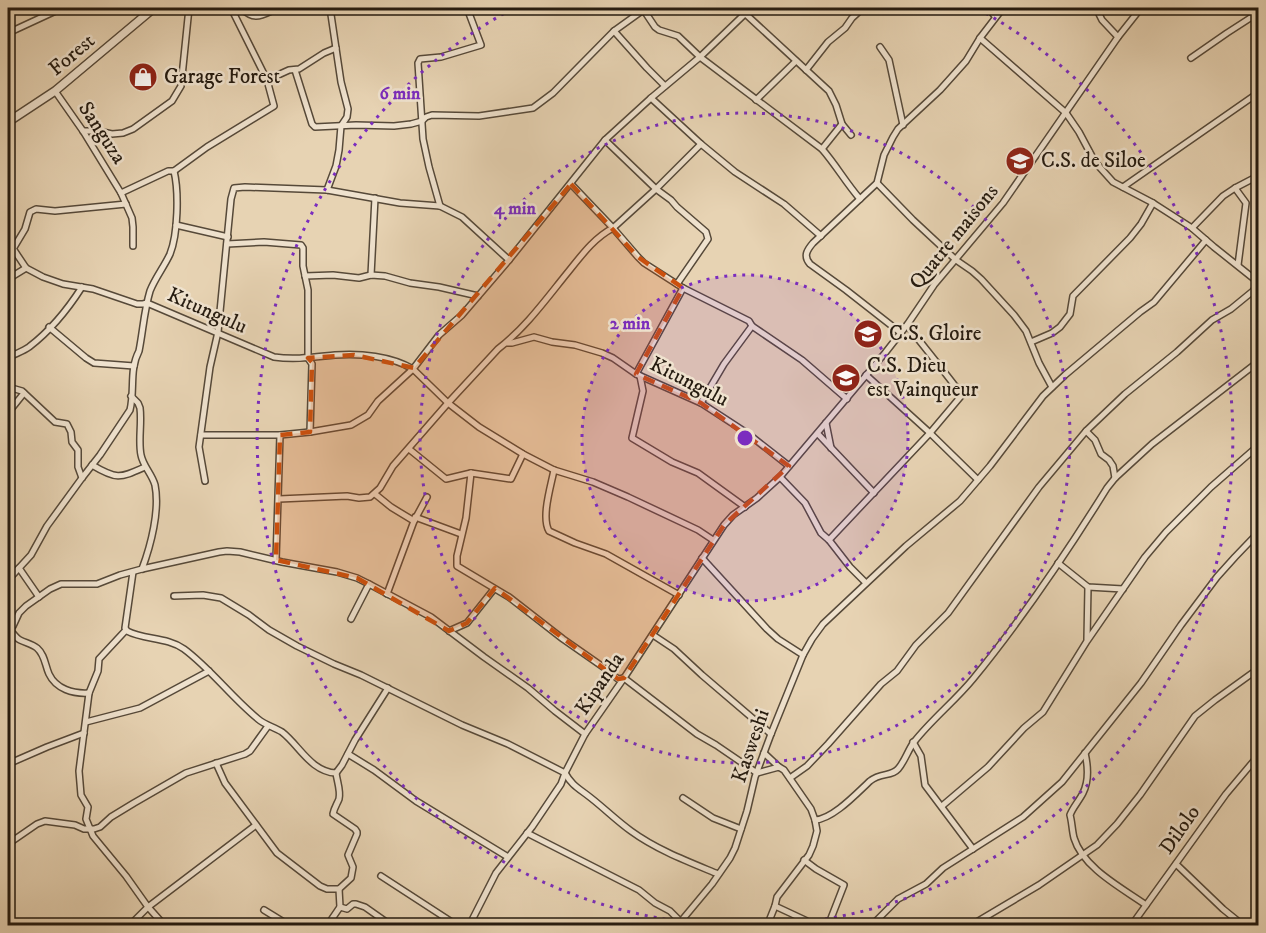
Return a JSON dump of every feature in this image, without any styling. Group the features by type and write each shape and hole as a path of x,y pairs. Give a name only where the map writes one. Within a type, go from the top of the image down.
{"street":[{"path":"8,33 62,8"},
{"name":"Forest","path":"8,123 55,91 154,8"},
{"path":"83,131 123,133 133,129 172,101 181,86 189,8"},
{"path":"121,193 168,171 174,171 207,147 273,107 267,80 231,8"},
{"path":"241,8 254,17 278,8"},
{"path":"327,190 336,166 341,126 347,117 348,109 341,82 330,8"},
{"path":"440,206 423,139 419,59 454,54 481,45 467,8"},
{"path":"295,70 313,126 318,127 394,126 422,121 432,115 488,115 533,108 553,93 614,31 644,8 655,27 678,36 700,57 822,149 860,199"},
{"path":"739,8 832,95 842,124 851,135"},
{"path":"201,435 280,435 310,432 351,425 368,415 378,401 413,369 439,335 462,315 605,140 700,57 750,8"},
{"path":"806,70 828,42 845,28 862,8"},
{"path":"988,8 995,16"},
{"path":"901,333 809,263 806,255 809,248 877,183 892,137 966,61 995,16 1003,8"},
{"path":"1096,8 1102,20 1118,37"},
{"name":"Quatre maisons","path":"780,477 907,326 934,285 1003,203 1118,37 1141,8"},
{"path":"1191,58 1258,12 1255,8"},
{"path":"614,31 665,86"},
{"path":"790,778 807,766 881,684 897,671 916,645 948,613 1039,487 1086,431 1125,394 1212,320 1231,309 1253,291 1258,283 1192,228 1153,203 1113,182 1095,162 1066,113 980,38"},
{"path":"880,47 889,60 903,125"},
{"path":"267,80 289,70 299,69 336,48"},
{"path":"756,100 796,61"},
{"name":"Sanguza","path":"55,91 121,193 132,218 133,246"},
{"path":"1123,187 1258,93"},
{"path":"651,98 735,172 784,204 821,236"},
{"path":"822,149 842,124"},
{"path":"605,140 708,236 680,286 638,375 643,391 632,438 672,462 698,473 745,507"},
{"path":"279,499 347,496 366,498 375,494 393,466 498,349 538,310 591,244 613,228 656,189 701,144"},
{"path":"8,580 31,555 47,526 130,410 134,366 139,351 147,303 153,285 172,247 176,225 177,185 174,171"},
{"path":"1192,228 1222,196 1258,176"},
{"path":"877,183 956,260 977,275 1014,315 1026,331 1052,387"},
{"path":"571,184 644,263 680,286 744,318 802,360 847,399"},
{"path":"205,481 199,447 210,366 218,332 234,188 327,190 400,203 440,206 462,217 509,260"},
{"path":"1235,188 1246,203 1238,265"},
{"path":"370,275 375,198"},
{"path":"1031,342 1060,327 1070,314 1073,296 1130,238 1153,203"},
{"path":"13,249 26,229 30,212 36,209 55,211 126,204"},
{"path":"176,225 228,237"},
{"name":"Kasweshi","path":"678,923 718,874 735,848 755,777 771,734 803,655 823,624 916,537 960,501 1043,396 1154,302 1206,240"},
{"path":"8,241 26,268 8,279"},
{"path":"227,244 264,242 301,245 303,248 303,266 308,290 308,358 312,364 310,432"},
{"name":"Kitungulu","path":"26,268 43,277 137,304 147,303 274,357 291,360 354,355 386,359 406,365 479,427 523,454 554,470 610,489 698,530 713,540"},
{"path":"305,276 359,278 370,275 385,276 478,296"},
{"path":"8,358 28,348 70,305 82,287"},
{"path":"701,403 724,364 752,326"},
{"path":"829,540 930,433 962,395 907,326"},
{"path":"49,327 94,363 134,366"},
{"path":"521,328 530,337"},
{"name":"Kitungulu","path":"507,342 512,343 534,337 602,353 638,375 701,403 747,433 789,466"},
{"path":"815,820 823,819 835,811 876,776 891,774 900,767 914,742 975,676 1046,582 1115,478 1152,444 1258,362"},
{"path":"866,375 978,480"},
{"path":"8,387 20,389 55,422 69,426 72,442 78,450 77,464 82,478"},
{"path":"8,413 24,393"},
{"path":"131,396 140,408 140,452 145,467 155,484 156,497 154,526 142,569"},
{"path":"826,423 831,448"},
{"path":"1086,431 1095,440 1101,454 1113,466 1115,478"},
{"path":"818,434 874,493"},
{"path":"276,560 280,435"},
{"path":"942,806 987,767 1042,712 1087,641 1166,532 1211,487 1258,446"},
{"path":"409,448 446,479 471,473 511,479 523,454"},
{"path":"92,465 108,475 115,476 126,475 145,467"},
{"path":"554,470 546,520 549,531 606,554 679,595"},
{"path":"471,473 457,566 509,597 611,675 618,679 624,678 697,734 757,773 779,767"},
{"path":"780,477 801,497 821,533 866,583"},
{"name":"Kipanda","path":"471,923 496,873 561,784 585,734 653,635 713,540 733,515 780,477"},
{"path":"375,494 391,507 415,519 461,534"},
{"path":"387,594 415,519 427,497"},
{"path":"871,926 898,899 926,884 943,868 1023,817 1062,782 1141,683 1202,597 1258,533"},
{"path":"89,693 76,693 62,688 48,672 40,651 9,631 19,613 50,589 61,584 97,584 142,569 227,551 240,552 357,578 418,609 528,688 585,734"},
{"path":"702,558 767,629 803,655"},
{"path":"1058,563 1088,587 1123,589"},
{"path":"19,568 39,597"},
{"path":"133,572 126,630 99,659 98,671 89,693 79,771 81,795 88,807 86,819 90,830 165,926"},
{"path":"351,619 369,584"},
{"path":"1087,641 1088,587"},
{"path":"449,631 467,623 494,589"},
{"path":"174,596 203,595 221,598 297,646 565,773 570,782 633,832 650,843 718,874"},
{"path":"126,630 130,633 173,643 187,651 257,718 284,734 313,763 329,772 336,773"},
{"path":"653,635 674,649 771,734"},
{"path":"970,926 1039,885 1097,845 1140,795 1195,716 1258,669"},
{"path":"86,722 140,708 209,671"},
{"path":"216,763 225,783 278,853 327,889 339,889 351,878 353,867 348,855 357,832 333,814 339,798 336,773 388,688"},
{"path":"8,844 45,821 75,825 90,830 100,827 111,817 186,774 250,751 268,726"},
{"path":"8,764 84,733"},
{"path":"914,742 921,756 929,791 973,849"},
{"path":"764,753 790,778 811,809 817,831 813,846 777,897 776,906 767,926"},
{"path":"1085,753 1088,769 1085,790 1070,815 1074,838 1083,855 1107,878 1146,905"},
{"path":"348,754 416,801 508,857"},
{"name":"Dilolo","path":"1131,926 1226,794 1258,756"},
{"path":"683,798 713,818 741,829"},
{"path":"129,926 148,907 256,825"},
{"path":"527,833 639,891 670,911 678,923"},
{"path":"804,860 844,885 828,926"},
{"path":"1176,864 1244,926"},
{"path":"381,876 458,926"},
{"path":"327,926 340,907 339,889"},
{"path":"340,907 347,909 353,904 361,905 392,926"},
{"path":"776,906 813,926"},
{"path":"264,910 290,926"},
{"path":"471,923 481,926"}],"highlighted area":[{"path":"571,184 638,257 683,288 636,374 701,403 789,466 724,525 624,678 618,679 495,588 467,623 449,631 357,578 276,560 280,435 310,432 312,362 308,358 354,355 414,368"}],"place":[{"name":"Garage Forest","path":"143,77"},
{"name":"C.S. de Siloe","path":"1020,161"},
{"name":"C.S. Gloire","path":"868,334"},
{"name":"C.S. Dieu est Vainqueur","path":"846,378"}]}
